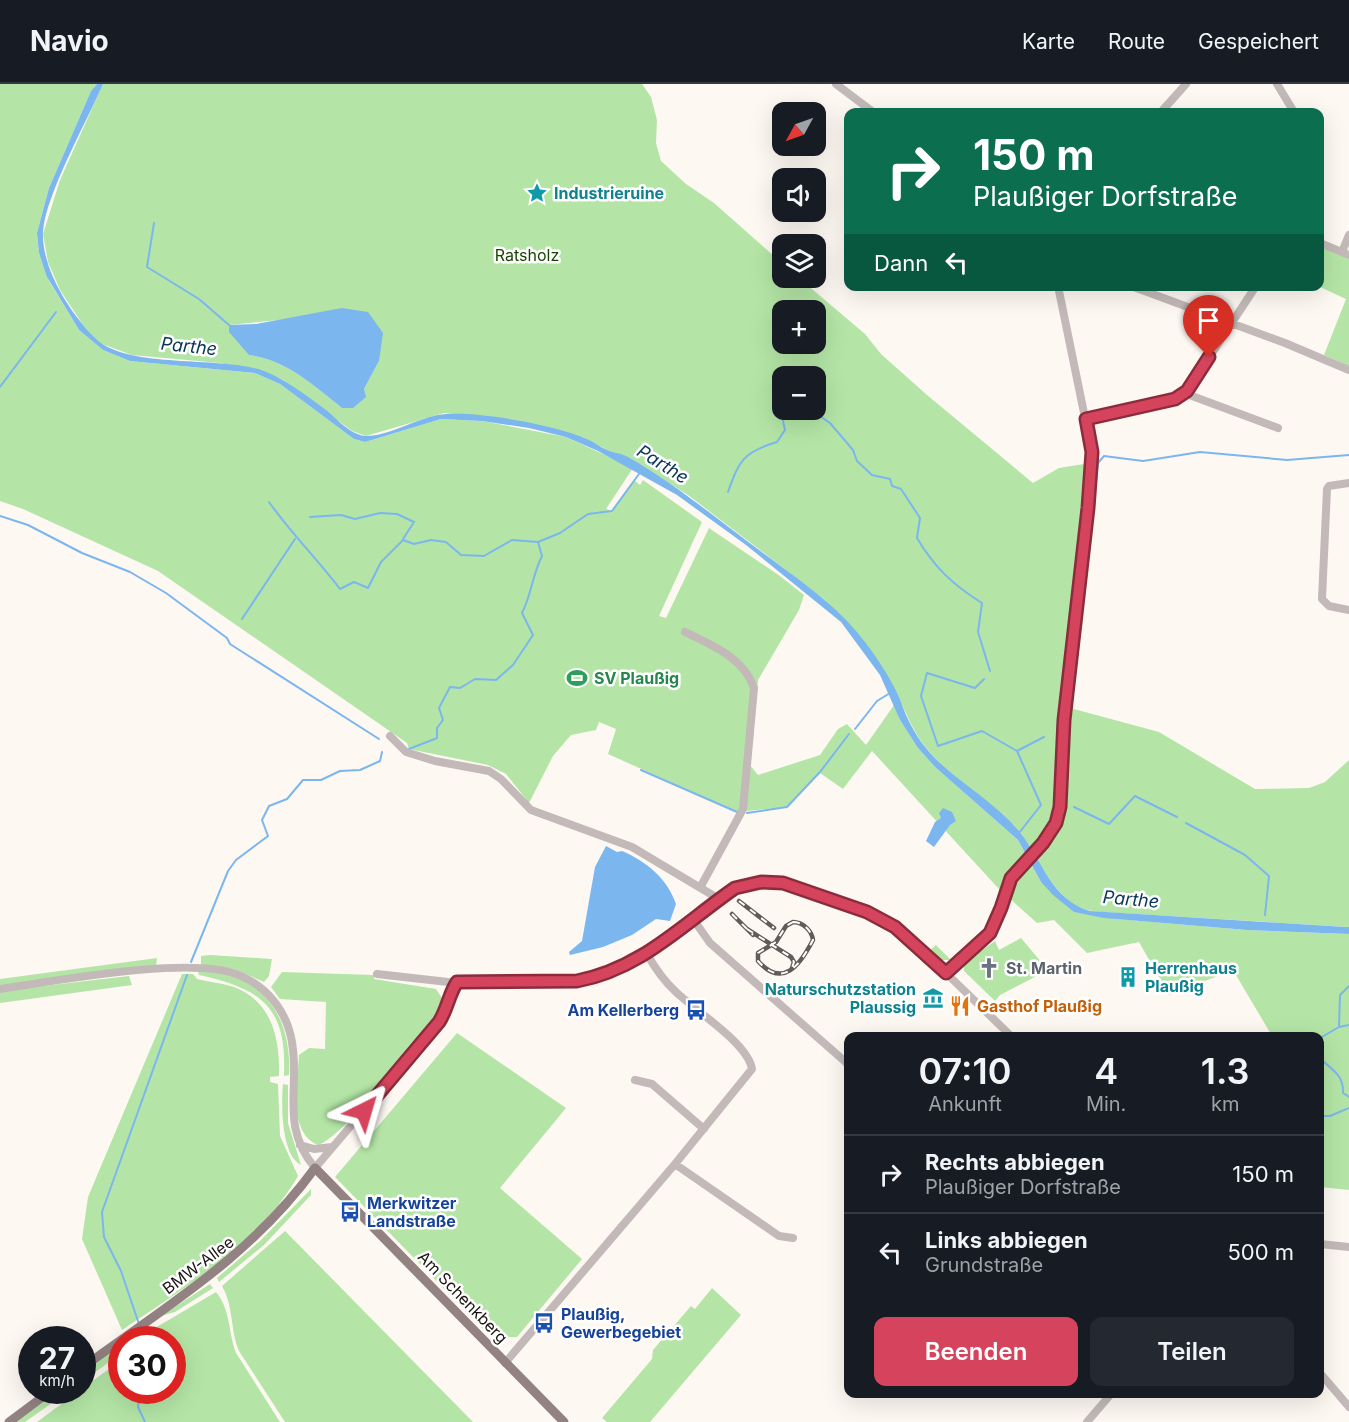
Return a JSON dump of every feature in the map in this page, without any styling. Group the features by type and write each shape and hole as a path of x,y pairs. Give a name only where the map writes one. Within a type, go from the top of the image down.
{"main road":[{"name":"BMW-Allee","path":"96,1358 210,1276 247,1246 285,1207 315,1168"},
{"name":"Am Schenkberg","path":"315,1168 564,1422"},
{"path":"9,1422 33,1404"}],"street":[{"path":"836,84 868,108"},
{"path":"1165,108 1186,84"},
{"path":"1277,84 1292,108"},
{"path":"1324,245 1346,253 1349,235"},
{"path":"946,973 990,933 1011,878 1054,828 1060,807 1064,720 1088,508 1092,452 1059,291"},
{"path":"1144,291 1349,370"},
{"path":"1086,419 1171,401 1184,393 1253,291"},
{"path":"1184,393 1278,428"},
{"path":"1349,483 1329,486 1327,489 1322,599 1329,606 1349,610"},
{"path":"685,632 732,658 750,677 754,688 743,809 701,886"},
{"path":"390,735 406,752 435,761 489,771 531,810 632,847 701,886 719,899"},
{"path":"377,974 457,982 577,981 612,971 647,954 735,888 761,882 783,883 882,919 946,973 1007,1032"},
{"path":"693,919 710,943 844,1061"},
{"path":"505,1363 675,1164 752,1069 750,1058 676,993 647,954"},
{"path":"0,989 101,975 189,968 220,970 248,978 264,990 279,1007 288,1024 293,1046 292,1108 300,1145 315,1168 439,1022 449,1006 453,988 457,982"},
{"path":"635,1080 652,1084 704,1129"},
{"path":"300,1145 314,1149 332,1147"},
{"path":"675,1164 780,1236 793,1238"},
{"path":"1324,1244 1349,1247"},
{"path":"1324,1378 1349,1407"},
{"path":"1087,1422 1108,1398"}],"green space":[{"path":"0,84 97,84 91,91 49,188 37,233 39,253 49,281 79,330 103,350 130,361 255,373 280,384 354,439 365,442 441,419 482,421 566,437 633,468 606,509 612,511 634,480 640,485 643,480 702,522 659,616 666,618 709,528 804,595 799,610 758,680 749,764 758,775 820,755 838,729 847,724 866,745 894,705 900,720 919,749 935,767 1018,840 1041,882 1074,912 1117,919 1247,930 1349,934 1349,1190 1324,1187 1324,1032 1270,1032 1233,970 1169,995 1139,942 1087,953 1054,920 1037,923 999,889 872,751 843,789 820,773 787,807 737,812 608,754 616,729 599,722 596,730 571,735 553,756 529,803 506,774 488,765 409,749 407,743 158,571 23,509 0,501"},
{"name":"Ratsholz","path":"103,84 642,84 651,97 657,120 656,143 661,161 686,184 714,203 772,254 772,288 811,288 825,300 772,300 772,354 826,354 826,301 865,334 881,354 927,395 1033,483 1059,468 1084,464 1086,477 1059,705 1159,732 1255,789 1309,788 1325,782 1349,760 1349,927 1102,912 1073,904 1052,882 1017,830 943,766 924,745 887,676 854,630 824,599 688,495 627,457 607,450 585,438 515,420 444,413 366,436 352,431 283,380 263,371 220,363 132,355 99,343 83,325 60,290 48,262 43,234 60,180","holes":["288,319 379,361 364,389 342,408 310,382 287,368 249,355 229,325"]},
{"path":"1324,249 1349,259 1349,366 1324,355 1346,299 1324,289"},
{"path":"1021,938 1048,970 1000,995 995,1001 964,971 964,963 995,941 999,950"},
{"path":"936,945 951,960 937,960 928,952"},
{"path":"201,956 272,959 269,976 264,982 234,969 201,965"},
{"path":"157,958 156,967 0,986 0,979"},
{"path":"198,971 220,973 240,979 269,1001 285,1034 289,1053 289,1075 284,1076 281,1034 267,1005 240,987 199,975"},
{"path":"282,972 374,975 374,979 436,989 442,998 440,1012 435,1020 378,1089 345,1125 318,1145 308,1139 302,1129 298,1118 296,1091 299,1055 309,1048 325,1049 326,1002 280,999 271,987"},
{"path":"182,974 193,974 197,979 234,987 258,1002 272,1024 278,1049 279,1076 270,1077 270,1082 278,1084 280,1136 298,1176 262,1223 241,1244 194,1281 128,1326 120,1326 82,1239 88,1197"},
{"path":"129,976 132,985 0,1003 0,991"},
{"path":"457,1033 566,1108 500,1188 582,1259 517,1337 491,1337 335,1177"},
{"path":"283,1084 288,1085 288,1123 301,1165 289,1151 286,1140 282,1104"},
{"path":"311,1189 311,1195 264,1245 219,1282 217,1278 260,1241"},
{"path":"285,1231 473,1422 285,1422 239,1351 226,1294 222,1286"},
{"path":"210,1284 213,1288 175,1312 161,1316"},
{"path":"712,1288 741,1315 650,1422 607,1422 602,1418 652,1359 653,1350 691,1306 695,1309"},
{"path":"216,1292 227,1314 236,1353 280,1422 37,1422 61,1404 96,1404 96,1378 108,1370 108,1404 186,1404 186,1326 158,1326"},
{"path":"108,1354 108,1363 96,1372 96,1363"},
{"path":"41,1404 51,1404 25,1422 16,1422"}],"water":[{"path":"97,84 103,84 59,178 51,198 43,231 47,260 52,275 67,303 95,338 110,348 129,354 245,366 264,371 301,392 359,435 382,434 438,415 471,414 555,428 625,456 691,499 835,609 869,647 897,692 911,726 926,748 949,771 1011,822 1029,845 1057,889 1077,906 1090,911 1349,927 1349,934 1247,930 1104,918 1074,912 1041,882 1018,840 935,767 918,748 900,720 880,675 841,622 746,545 677,495 598,451 566,437 529,428 482,421 441,419 365,442 354,439 280,384 255,373 130,361 103,350 79,330 47,277 39,253 37,233 49,188 91,91"},
{"path":"342,308 368,312 383,333 379,361 364,389 366,397 353,408 342,408 310,382 287,368 249,355 229,332 229,325 256,324"},
{"path":"943,808 952,812 956,821 950,825 934,847 926,841 935,822 941,818 939,813"},
{"path":"606,846 617,852 622,851 648,866 662,879 676,904 670,921 656,919 632,935 603,947 570,955 569,952 582,941 595,867"}],"waterway":[{"path":"154,223 147,267 199,299 229,325"},
{"path":"0,387 56,312"},
{"path":"728,492 739,465 744,459 749,454 777,442 785,430 783,420"},
{"path":"826,420 853,450 857,461 872,475 890,479 892,486 901,489 920,518 917,538 930,558 945,575 982,603 978,632 990,671"},
{"path":"1083,602 1098,463 1104,456 1143,461 1200,452 1287,460 1349,455"},
{"path":"409,749 437,738 437,728 443,720 439,708 450,687 460,688 475,679 496,680 513,665 533,635 522,613 542,556 538,542 560,533 588,514 612,511 639,474"},
{"path":"269,502 340,589 354,582 368,588 381,562 403,540 414,544 431,540 446,542 461,555 484,556 512,540 538,542"},
{"path":"310,517 341,515 355,519 380,513 397,514 414,522 403,539"},
{"path":"0,516 28,525 82,553 130,572 166,593 227,638 230,644 379,739"},
{"path":"242,619 295,539"},
{"path":"1077,654 1082,609"},
{"path":"1057,731 1064,670"},
{"path":"984,679 975,688 927,673 921,696 938,746 982,731 1017,751 1041,805 1019,833"},
{"path":"855,729 877,701 890,693"},
{"path":"747,813 787,807 820,772 849,734"},
{"path":"1017,751 1044,737"},
{"path":"191,962 228,871 236,860 268,836 262,820 269,806 287,799 303,780 321,780 340,771 360,770 380,761 382,752"},
{"path":"641,770 737,812"},
{"path":"1074,807 1109,824 1135,796 1177,817"},
{"path":"1186,823 1245,855 1269,876 1265,915"},
{"path":"139,1324 121,1271 104,1237 102,1212 187,975"},
{"path":"1324,1036 1339,1027 1340,995 1349,986"},
{"path":"1339,1027 1349,1025"},
{"path":"1324,1062 1339,1077 1343,1093 1349,1097"},
{"path":"1324,1116 1330,1116 1349,1108"},
{"path":"139,1404 145,1422"}],"railway":[{"path":"739,901 774,928"},
{"path":"732,914 753,935"},
{"path":"793,922 806,928 813,940 796,965 783,973 775,973 758,961 758,953 776,942 786,926 793,922"},
{"path":"747,929 791,957 794,962 792,968"}],"place":[{"name":"Industrieruine","path":"537,193"},
{"name":"SV Plaußig","path":"577,678"},
{"name":"St. Martin","path":"989,968"},
{"name":"Herrenhaus Plaußig","path":"1128,977"},
{"name":"Naturschutzstation Plaussig","path":"933,998"},
{"name":"Gasthof Plaußig","path":"960,1006"},
{"name":"Am Kellerberg","path":"696,1010"},
{"name":"Merkwitzer Landstraße","path":"350,1212"},
{"name":"Plaußig, Gewerbegebiet","path":"544,1323"}],"route":[{"path":"364,1111 439,1022 449,1006 453,988 457,982 577,981 594,977 627,965 647,954 719,899 735,888 747,884 783,883 867,912 895,927 946,973 954,963 982,941 994,926 1011,878 1054,828 1060,807 1064,720 1088,508 1092,452 1086,419 1171,401 1179,397 1187,391 1209,357"}],"water label":[{"name":"Parthe","path":"189,346"},
{"name":"Parthe","path":"663,464"},
{"name":"Parthe","path":"1131,899"}]}
